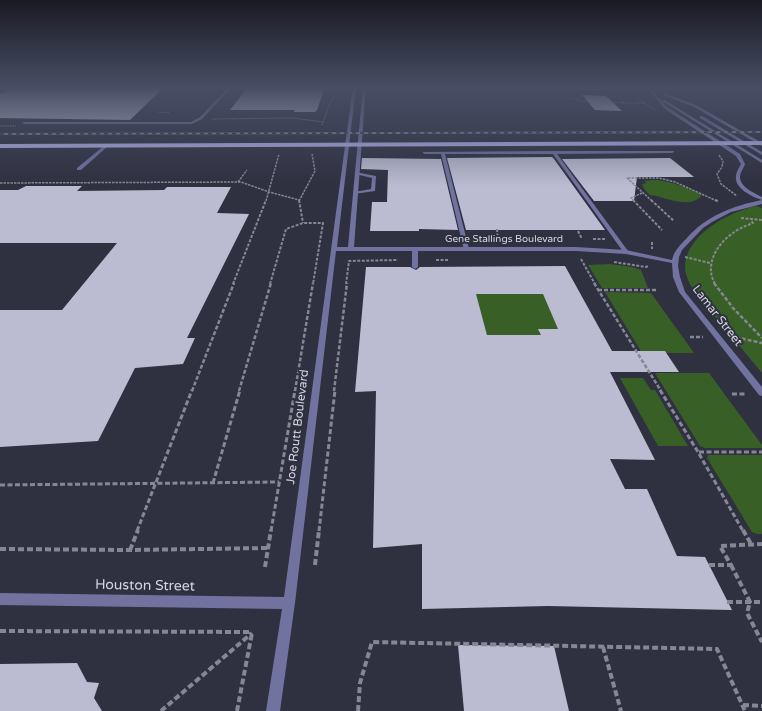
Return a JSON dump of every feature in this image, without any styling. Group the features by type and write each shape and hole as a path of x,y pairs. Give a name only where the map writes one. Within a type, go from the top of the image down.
{"main road":[{"path":"0,146 762,144"}],"street":[{"path":"24,123 176,124 192,123 198,120"},
{"name":"Joe Routt Boulevard","path":"273,711 290,603 349,120"},
{"path":"351,249 361,120"},
{"path":"685,120 738,155 743,164 738,176 739,181 748,191 762,200"},
{"path":"694,120 762,162"},
{"path":"707,120 762,154"},
{"path":"720,120 762,144"},
{"path":"79,170 106,146"},
{"path":"554,152 626,252"},
{"path":"425,153 672,152"},
{"path":"443,153 466,249"},
{"path":"340,194 356,194 373,190 374,177 357,173 343,173"},
{"path":"674,262 676,254 688,239 708,221 730,210 762,200"},
{"name":"Gene Stallings Boulevard","path":"333,249 576,248 626,252 674,262"},
{"path":"415,249 415,267"},
{"name":"Lamar Street","path":"674,262 676,277 682,292 762,393"},
{"name":"Houston Street","path":"0,599 290,603"}],"path":[{"path":"309,120 323,122 322,125"},
{"path":"130,550 268,192 274,175 275,162 280,151"},
{"path":"716,152 723,161 722,167 717,174 721,184 739,198"},
{"path":"303,223 299,200 315,171 312,154"},
{"path":"238,182 247,170"},
{"path":"674,221 627,178 659,178 675,182 718,201"},
{"path":"0,183 238,182 299,200"},
{"path":"643,192 638,196 631,198 662,230"},
{"path":"751,221 753,223 732,233 719,246 710,263 710,273 714,284 762,338"},
{"path":"213,483 286,229 303,223 323,223 265,567"},
{"path":"497,229 498,240"},
{"path":"578,231 582,239"},
{"path":"685,257 710,263"},
{"path":"574,259 588,260"},
{"path":"582,259 598,290 698,452 751,544"},
{"path":"315,565 349,261 398,260"},
{"path":"436,260 451,260"},
{"path":"610,261 646,268"},
{"path":"598,290 657,290"},
{"path":"727,336 762,343"},
{"path":"690,337 703,337"},
{"path":"732,394 747,394"},
{"path":"698,452 762,452"},
{"path":"0,485 279,482"},
{"path":"762,544 720,546 750,602 746,613 762,642"},
{"path":"0,549 130,550 269,548"},
{"path":"709,565 731,565"},
{"path":"727,602 762,602"},
{"path":"0,631 252,632"},
{"path":"161,711 252,632"},
{"path":"237,711 252,632"},
{"path":"358,711 360,683 372,642 717,649 745,711"},
{"path":"603,647 621,711"},
{"path":"743,705 762,706"}],"green space":[{"path":"652,180 677,184 702,195 692,201 680,202 650,195 642,184 647,183 644,181"},
{"path":"756,206 762,208 762,373 696,294 688,279 685,269 687,257 692,246 710,227 733,214"},
{"path":"610,264 632,267 641,270 648,288 602,288 588,265"},
{"path":"541,289 558,329 539,329 541,335 487,335 480,310 460,310 457,294 523,294"},
{"path":"605,292 651,293 694,353 642,353"},
{"path":"655,373 709,373 762,445 762,448 705,448 700,446"},
{"path":"620,378 643,378 651,390 655,390 688,446 658,446"},
{"path":"708,455 762,455 762,534 752,532 707,458"}],"building":[{"path":"552,157 605,230 466,230 447,158"},
{"path":"362,158 441,159 458,230 419,229 419,231 370,231 372,202 387,202 388,170 361,169"},
{"path":"670,158 694,177 637,177 634,201 594,201 562,159"},
{"path":"26,186 82,186 77,191 164,190 167,187 231,187 217,213 249,214 187,338 195,338 183,364 135,368 98,441 0,447 0,310 62,310 117,243 0,243 0,190 18,190"},
{"path":"565,266 612,351 665,351 679,372 610,372 655,460 610,459 625,489 647,489 677,556 705,557 732,610 548,606 422,609 422,544 373,548 376,391 355,392 366,267 410,267 416,270 420,267","holes":["476,294 543,294 558,329 538,329 541,335 487,335"]},
{"path":"458,645 554,646 569,711 464,711"},
{"path":"77,663 87,682 99,683 94,698 102,711 0,711 0,664"}],"railway":[{"path":"0,134 762,132"}]}
